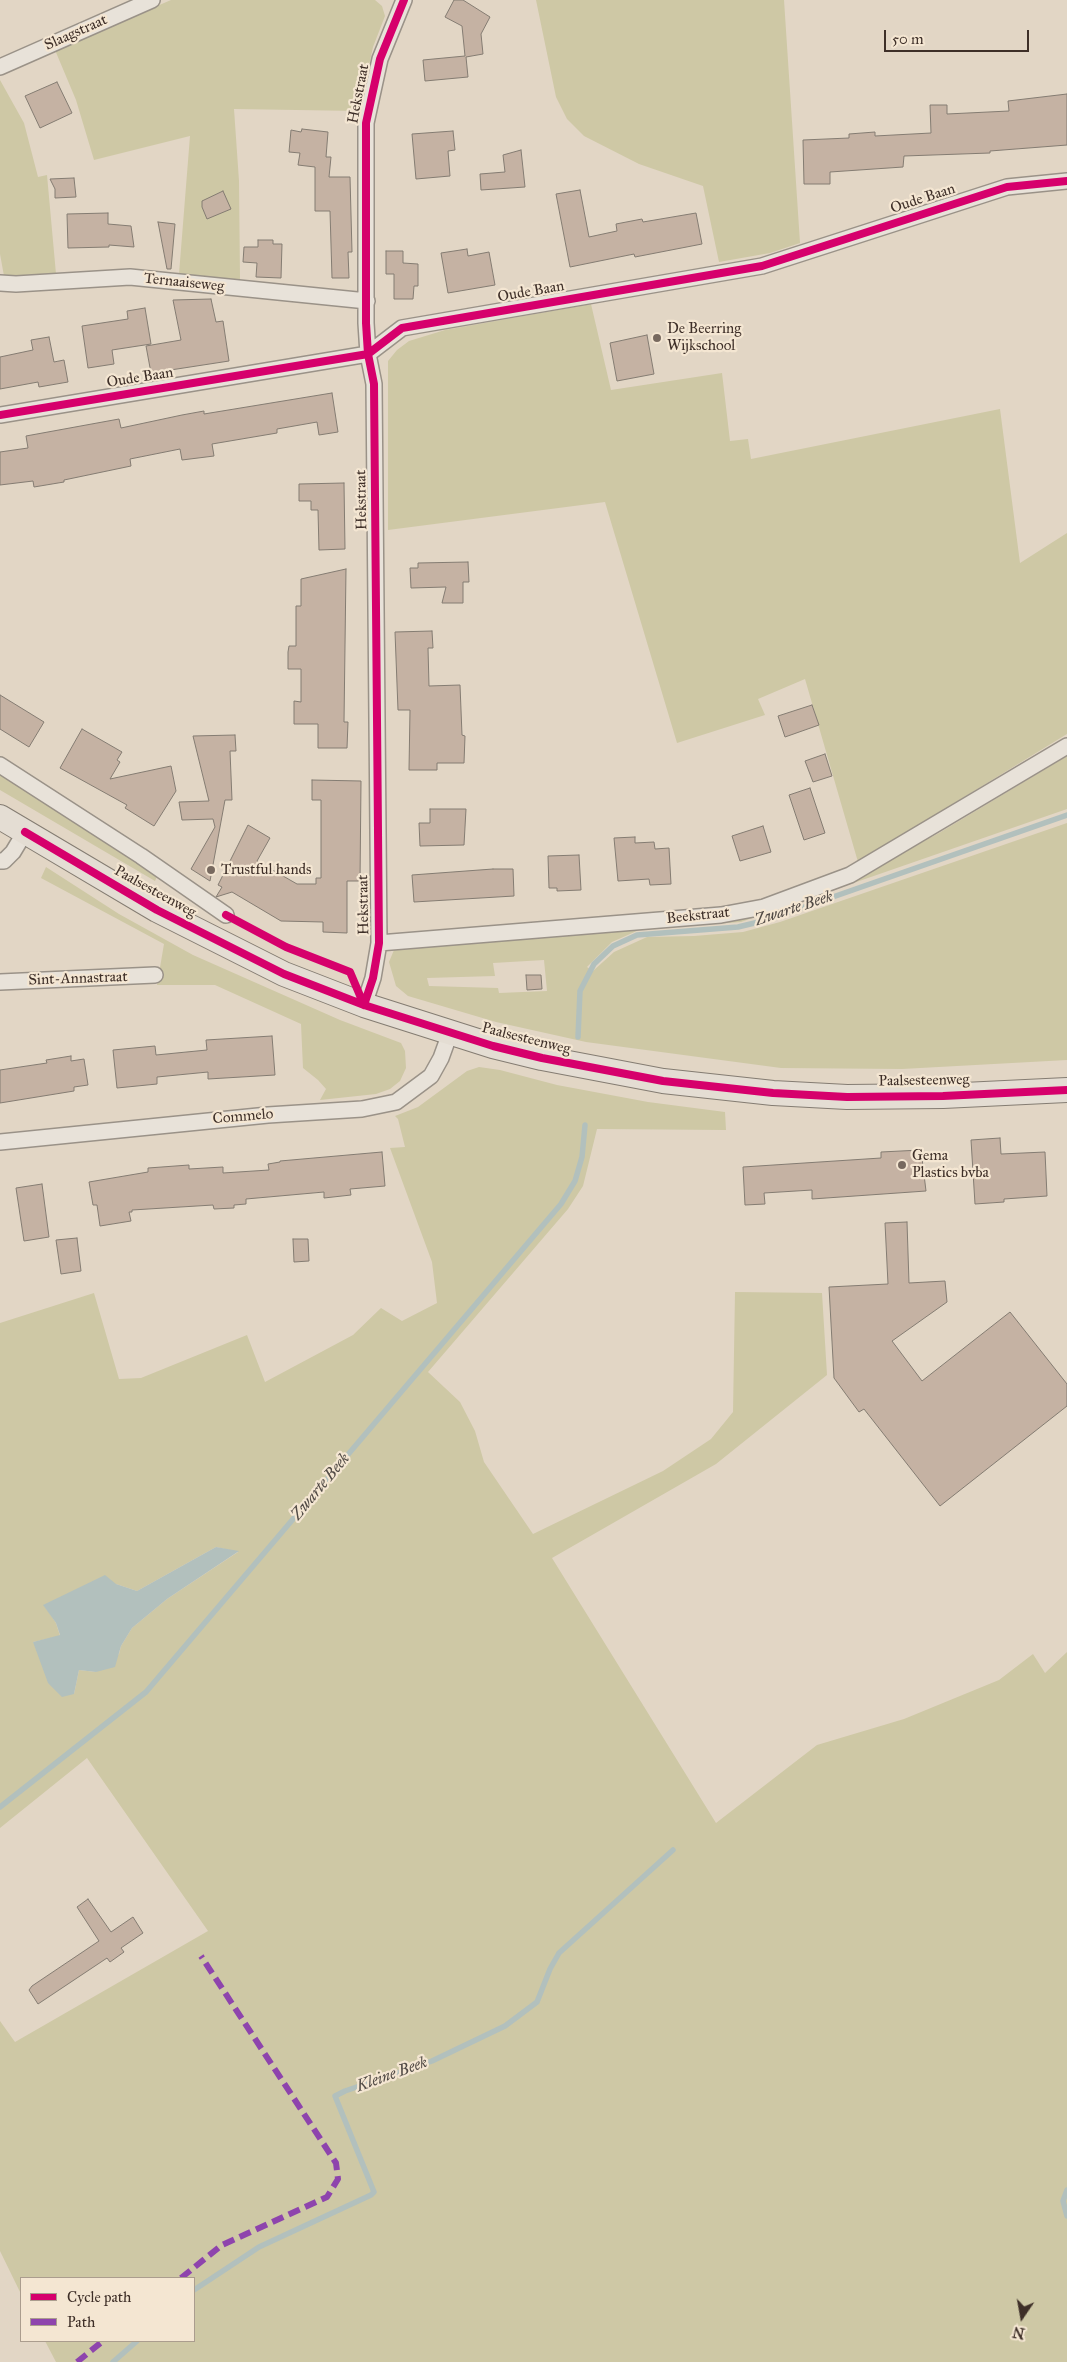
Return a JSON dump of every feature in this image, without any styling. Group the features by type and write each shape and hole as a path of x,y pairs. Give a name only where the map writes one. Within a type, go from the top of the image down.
{"main road":[{"name":"Paalsesteenweg","path":"0,817 157,910 234,951 284,974 364,1005 493,1046 576,1065 663,1081 725,1089 847,1097 942,1096 1067,1090"}],"street":[{"name":"Slaagstraat","path":"0,67 152,0"},
{"name":"Hekstraat","path":"364,1005 373,978 379,943 374,384 368,354 366,122 380,59 404,0"},
{"name":"Oude Baan","path":"0,415 368,354 402,328 762,266 1007,187 1067,181"},
{"name":"Ternaaiseweg","path":"0,283 16,284 130,277 367,301"},
{"name":"Beekstraat","path":"379,943 721,915 764,907 850,875 1067,746"},
{"name":"Paalsesteenweg","path":"0,765 141,856 226,915"},
{"path":"0,861 4,861 13,852 25,832"},
{"name":"Sint-Annastraat","path":"0,982 155,976"},
{"name":"Commelo","path":"0,1142 268,1115 362,1109 396,1102 431,1076 441,1058 450,1033"}],"shaded area":[{"path":"171,0 375,0 382,6 385,16 373,47 359,111 234,109 239,181 240,280 179,274 190,136 94,160 76,100 55,50"},
{"path":"536,0 784,0 800,243 770,253 719,262 703,186 639,164 584,136 567,119 556,97"},
{"path":"0,80 24,123 38,177 47,175 56,274 4,276 0,254"},
{"path":"591,304 611,390 722,373 730,441 748,439 751,459 1000,409 1020,563 1067,533 1067,734 858,862 805,679 758,699 765,715 677,743 605,502 388,530 388,361 397,350 409,341 445,330"},
{"path":"1067,756 1067,809 741,922 639,930 612,942 587,967 593,971 614,952 647,937 743,932 780,922 1067,823 1067,1060 902,1069 781,1068 586,1042 496,1022 408,996 396,986 389,962 394,950 404,947 543,938 687,924 861,875 939,833","holes":["544,960 547,991 499,993 498,988 429,986 427,978 495,976 493,963"]},
{"path":"0,772 158,874 155,881 0,790"},
{"path":"46,867 119,914 193,955 340,1020 401,1043 405,1051 406,1068 400,1081 390,1089 376,1094 320,1100 326,1089 303,1068 301,1024 215,985 157,985 164,944 41,878"},
{"path":"479,1067 500,1070 557,1085 648,1102 725,1112 726,1130 597,1129 583,1186 568,1209 428,1372 460,1402 475,1431 484,1462 533,1534 663,1471 711,1439 733,1412 735,1292 822,1293 827,1375 716,1464 552,1558 716,1823 817,1745 904,1719 999,1680 1033,1654 1045,1673 1067,1652 1067,2362 56,2362 46,2342 195,2342 195,2277 20,2277 20,2292 0,2251 0,2021 15,2042 208,1931 87,1758 0,1828 0,1323 94,1293 119,1379 141,1378 247,1335 265,1382 353,1335 381,1308 402,1321 437,1303 432,1262 390,1148 405,1147 398,1119 395,1116 418,1107 467,1071","holes":["216,1547 238,1552 167,1599 132,1628 121,1646 119,1654 96,1672 79,1670 74,1694 33,1642 60,1636 56,1623 44,1605 116,1584 137,1591"]},
{"path":"216,1547 239,1551 167,1599 132,1628 121,1646 115,1667 96,1672 79,1670 74,1694 62,1697 48,1683 33,1642 60,1635 56,1623 43,1605 105,1575 116,1584 137,1591"}],"building":[{"path":"454,0 463,0 490,17 481,34 483,54 466,57 468,77 425,81 423,60 465,56 462,26 445,17"},
{"path":"57,82 72,113 40,128 25,96"},
{"path":"1067,94 1067,145 990,151 990,153 904,156 903,167 830,172 830,184 804,184 803,140 849,138 849,134 875,132 875,136 931,133 930,105 947,105 947,114 1009,111 1008,101"},
{"path":"302,129 328,132 326,157 331,157 329,177 350,177 352,252 348,252 349,278 332,278 330,211 315,211 315,167 298,165 300,153 289,152 291,130 301,132"},
{"path":"453,131 455,150 448,151 450,176 416,179 412,134"},
{"path":"521,150 525,187 481,190 480,174 505,172 503,155"},
{"path":"74,178 76,197 55,198 55,189 50,179"},
{"path":"580,190 589,237 617,231 616,224 642,219 643,222 696,213 702,244 635,257 634,254 570,267 556,194"},
{"path":"223,191 231,209 207,219 202,207 202,201"},
{"path":"108,213 108,224 131,226 134,247 109,245 109,247 68,248 67,214"},
{"path":"158,222 175,224 171,269 167,269"},
{"path":"258,240 273,240 273,244 282,244 281,278 256,277 257,263 243,262 244,247 258,247"},
{"path":"467,249 468,256 489,252 495,285 448,293 441,253"},
{"path":"386,251 403,251 403,263 418,264 418,286 414,286 413,299 394,299 394,274 386,274"},
{"path":"211,299 216,322 223,321 229,361 151,373 146,346 181,340 173,300"},
{"path":"145,308 151,344 112,350 114,364 88,368 82,326 128,319 127,311"},
{"path":"647,335 654,374 617,381 610,343"},
{"path":"49,337 54,362 64,360 68,382 39,387 38,382 0,389 0,357 33,350 31,340"},
{"path":"332,393 338,432 319,435 317,422 277,429 277,433 212,444 214,456 182,460 180,449 130,459 131,466 64,480 64,482 34,487 33,481 0,485 0,452 28,448 26,436 119,419 121,428 204,411 204,414"},
{"path":"344,483 345,549 319,550 318,510 311,510 311,501 299,501 299,484"},
{"path":"468,562 469,582 463,582 463,603 442,603 446,587 411,588 410,568 418,568 418,563"},
{"path":"346,569 344,722 348,722 347,748 318,748 318,724 294,724 294,701 301,702 301,669 288,669 288,652 289,646 296,646 296,606 301,606 301,579"},
{"path":"432,631 433,648 428,648 429,686 460,685 462,735 465,736 464,763 437,763 437,770 409,770 410,710 398,710 395,632"},
{"path":"0,695 44,722 29,747 0,729"},
{"path":"812,705 819,725 785,737 778,716"},
{"path":"82,729 122,752 117,760 120,762 110,779 171,766 176,791 154,826 125,808 127,805 60,768"},
{"path":"235,735 236,751 230,751 232,800 225,800 210,881 191,869 215,827 213,819 182,820 179,802 209,801 193,736"},
{"path":"825,754 832,776 813,782 805,761"},
{"path":"312,780 361,781 360,881 347,881 347,933 323,932 323,922 281,921 232,892 216,897 222,887 218,885 248,825 270,838 257,861 297,884 316,884 316,878 321,878 321,800 312,800"},
{"path":"810,788 825,833 804,840 789,795"},
{"path":"430,809 466,809 464,845 420,846 419,823 430,823"},
{"path":"763,826 771,852 740,861 732,836"},
{"path":"635,837 635,843 654,842 655,849 669,848 671,884 650,885 649,879 618,881 614,838"},
{"path":"579,855 581,890 557,891 557,888 549,888 548,856"},
{"path":"513,869 514,896 414,902 412,875"},
{"path":"526,975 541,975 542,989 527,990"},
{"path":"272,1036 275,1075 208,1079 208,1072 157,1077 157,1084 117,1088 113,1050 155,1046 156,1055 207,1050 206,1040"},
{"path":"71,1056 71,1061 84,1059 88,1085 74,1087 74,1091 0,1103 0,1070 47,1063 46,1060"},
{"path":"1000,1138 1001,1154 1045,1152 1047,1196 1004,1199 1004,1202 975,1204 971,1140"},
{"path":"921,1150 926,1191 812,1199 812,1190 764,1193 765,1204 745,1205 743,1167 881,1158 881,1152"},
{"path":"382,1152 385,1186 350,1189 351,1195 324,1198 324,1192 246,1199 246,1204 234,1205 234,1208 214,1209 213,1205 132,1210 132,1212 129,1212 131,1221 100,1226 97,1205 93,1205 89,1182 148,1172 148,1168 189,1165 189,1169 223,1167 223,1173 269,1170 268,1164 280,1161"},
{"path":"42,1184 49,1237 24,1241 16,1188"},
{"path":"907,1222 909,1283 945,1281 947,1302 892,1341 922,1381 1010,1312 1067,1384 1067,1406 940,1506 864,1409 859,1412 834,1378 829,1287 888,1284 885,1223"},
{"path":"77,1238 81,1271 61,1274 56,1240"},
{"path":"293,1239 308,1239 309,1261 294,1262"},
{"path":"88,1899 111,1932 133,1917 143,1933 121,1948 124,1952 110,1962 107,1958 38,2004 29,1990 32,1986 99,1941 77,1907"}],"waterway":[{"name":"Zwarte Beek","path":"578,1037 580,991 594,964 613,946 637,935 738,927 767,920 1067,815"},
{"name":"Zwarte Beek","path":"0,1807 146,1692 561,1204 575,1181 582,1157 585,1125"},
{"name":"Kleine Beek","path":"195,2289 259,2247 371,2195 374,2192 335,2096 432,2061 505,2026 537,2002 550,1969 559,1953 673,1850"},
{"path":"1067,2190 1063,2201 1067,2216"},
{"name":"Kleine Beek","path":"113,2362 136,2342"}],"marked path":[{"path":"182,2277 222,2245 327,2197 338,2179 336,2163 201,1956"},
{"path":"77,2362 102,2342"}],"cycle path":[{"path":"364,1005 373,978 379,943 374,384 368,354 366,323 366,123 380,59 404,0"},
{"path":"0,415 368,354 402,328 762,266 1007,187 1067,181"},
{"path":"25,832 157,910 284,974 364,1005 493,1046 542,1058 663,1081 773,1093 847,1097 943,1096 1067,1090"},
{"path":"226,915 286,947 350,972 364,1005"}],"place":[{"name":"De Beerring Wijkschool","path":"657,338"},
{"name":"Trustful hands","path":"211,870"},
{"name":"Gema Plastics bvba","path":"902,1165"}]}
